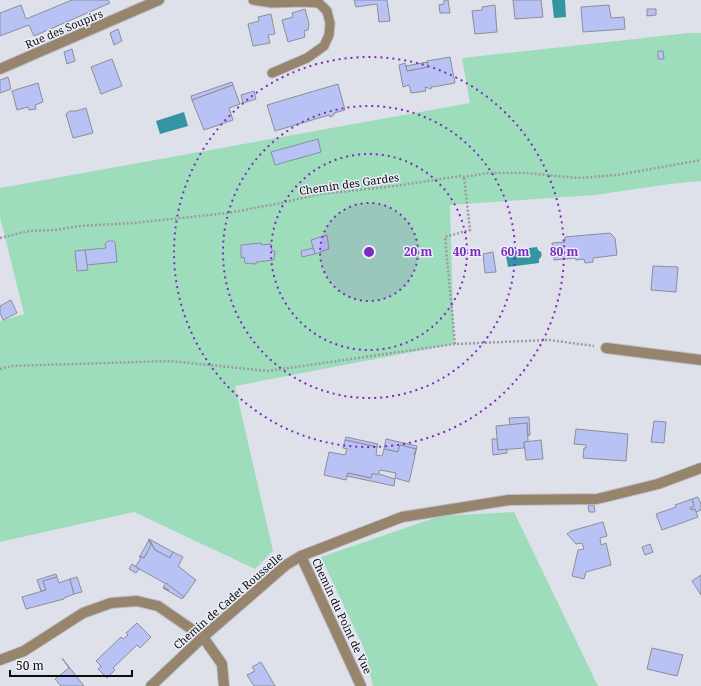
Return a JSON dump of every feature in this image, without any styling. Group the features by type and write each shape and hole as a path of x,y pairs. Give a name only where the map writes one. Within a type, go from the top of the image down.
{"street":[{"name":"Rue des Soupirs","path":"0,69 159,0"},
{"path":"606,348 701,360"},
{"name":"Chemin de Cadet Rousselle","path":"151,686 203,637 286,565 301,556 402,517 509,500 597,499 658,484 701,468"},
{"name":"Chemin du Point de Vue","path":"301,556 361,686"},
{"path":"0,660 24,651 84,613 111,603 137,601 158,606 203,637 222,664 224,686"}],"lane":[{"path":"253,0 272,3 319,3 327,11 330,23 329,35 324,46 307,58 272,73"}],"path":[{"name":"Chemin des Gardes","path":"0,238 29,231 134,223 228,213 320,194 395,186 460,176 464,177 488,173 526,173 578,178 617,175 701,160"},
{"path":"455,344 445,236 470,230 464,177"},
{"path":"0,369 11,366 170,361 268,370 455,344 549,340 606,348"}],"green space":[{"path":"689,33 701,33 701,181 595,195 450,205 454,344 235,386 273,551 255,569 134,512 0,542 0,321 24,314 0,217 0,188 470,103 462,58"},
{"path":"514,512 598,686 373,686 364,649 321,557 440,516"}],"water":[{"path":"552,0 565,0 566,17 554,18"},
{"path":"184,112 188,126 160,134 156,121"},
{"path":"537,247 542,254 539,259 539,263 508,267 505,251"}],"building":[{"path":"72,0 108,0 110,3 34,36 29,25 0,36 0,13 21,5 26,19"},
{"path":"354,0 387,0 390,21 379,22 377,4 356,7"},
{"path":"444,0 448,0 450,13 440,13 439,5 444,4"},
{"path":"513,0 541,0 543,17 515,19"},
{"path":"495,5 497,32 475,34 472,11 482,10 482,7"},
{"path":"609,5 611,18 624,17 625,29 583,32 581,7"},
{"path":"305,9 309,24 308,30 304,31 305,37 288,42 282,20 293,17 292,13"},
{"path":"647,9 656,9 656,15 647,16"},
{"path":"271,14 275,34 268,35 270,43 253,46 248,24 259,21 258,17"},
{"path":"118,29 122,41 114,45 110,33"},
{"path":"72,49 75,61 67,64 64,52"},
{"path":"658,51 663,51 664,59 658,59"},
{"path":"450,57 455,83 432,86 431,89 425,87 426,91 411,93 409,85 403,87 399,65 405,63 407,71 428,67 427,61"},
{"path":"112,59 122,86 101,94 91,67"},
{"path":"427,62 428,67 407,71 406,66"},
{"path":"8,77 11,89 0,93 0,80"},
{"path":"232,82 233,85 192,100 191,96"},
{"path":"38,83 43,102 35,105 36,109 29,110 28,107 17,110 12,91"},
{"path":"338,84 345,110 334,113 334,115 330,117 329,115 275,131 267,105"},
{"path":"233,85 240,104 229,108 233,120 204,130 192,100"},
{"path":"254,91 256,99 243,103 241,95"},
{"path":"86,108 93,133 73,138 66,114 70,111"},
{"path":"318,139 321,152 275,165 271,152"},
{"path":"610,233 615,238 617,255 593,258 593,262 585,263 584,259 576,260 575,258 554,260 552,243 565,242 565,237"},
{"path":"327,235 329,249 315,254 311,240"},
{"path":"108,241 115,242 117,262 87,265 85,250 106,248 105,244"},
{"path":"261,243 261,245 271,244 272,251 275,251 274,260 256,262 256,264 245,263 244,257 241,258 241,245"},
{"path":"313,248 315,254 302,257 301,251"},
{"path":"85,250 88,270 77,271 75,251"},
{"path":"493,252 496,272 485,273 483,254"},
{"path":"653,266 678,267 676,292 651,290"},
{"path":"11,300 17,313 3,320 0,313 0,306"},
{"path":"529,417 530,435 528,436 527,423 510,425 509,418"},
{"path":"654,421 666,422 664,443 651,442"},
{"path":"527,423 528,442 524,442 524,448 498,450 496,426"},
{"path":"576,429 628,434 626,461 583,458 584,448 586,448 586,445 574,444"},
{"path":"346,437 378,444 377,447 345,440"},
{"path":"386,439 417,446 415,455 416,449 400,445 398,452 384,449"},
{"path":"492,439 497,439 498,450 507,449 507,453 493,455"},
{"path":"345,440 377,447 376,455 382,456 384,449 398,452 400,445 416,449 409,482 395,478 396,473 380,470 378,475 372,474 371,478 348,473 346,480 324,475 329,452 345,455 347,449 343,448"},
{"path":"541,440 543,459 526,460 524,442"},
{"path":"348,473 371,478 372,474 379,474 395,479 394,486 347,476"},
{"path":"698,497 701,504 701,510 696,512 695,509 691,510 690,508 694,506 692,499"},
{"path":"692,499 694,506 690,508 691,510 695,509 698,517 662,530 656,514 676,507 675,505"},
{"path":"588,505 594,505 595,512 589,512"},
{"path":"603,522 607,536 600,538 601,545 606,543 611,565 586,572 584,579 572,576 578,550 584,549 582,543 576,544 567,534 571,531"},
{"path":"149,539 173,552 170,558 155,550"},
{"path":"149,539 155,550 170,558 173,552 183,557 178,566 196,580 184,597 168,585 134,566 136,566 141,558 139,557 140,556 144,558 151,545"},
{"path":"149,540 151,545 144,558 140,556"},
{"path":"650,544 653,552 645,555 642,547"},
{"path":"132,564 139,569 136,573 129,569"},
{"path":"56,574 57,577 43,581 46,590 41,591 37,580"},
{"path":"701,575 701,595 692,581"},
{"path":"57,577 59,583 70,579 74,594 64,599 26,609 22,597 46,590 43,581"},
{"path":"77,577 82,592 74,594 70,579"},
{"path":"166,583 184,597 182,599 163,588 169,590 163,587"},
{"path":"137,623 151,637 140,648 137,645 113,668 115,670 107,678 98,669 101,666 96,661 121,637 123,639 128,635 126,633"},
{"path":"652,648 683,655 677,676 647,669"},
{"path":"62,658 84,686 61,686 55,679 69,668"},
{"path":"261,662 275,686 254,686 247,675 255,671 252,667"}]}
